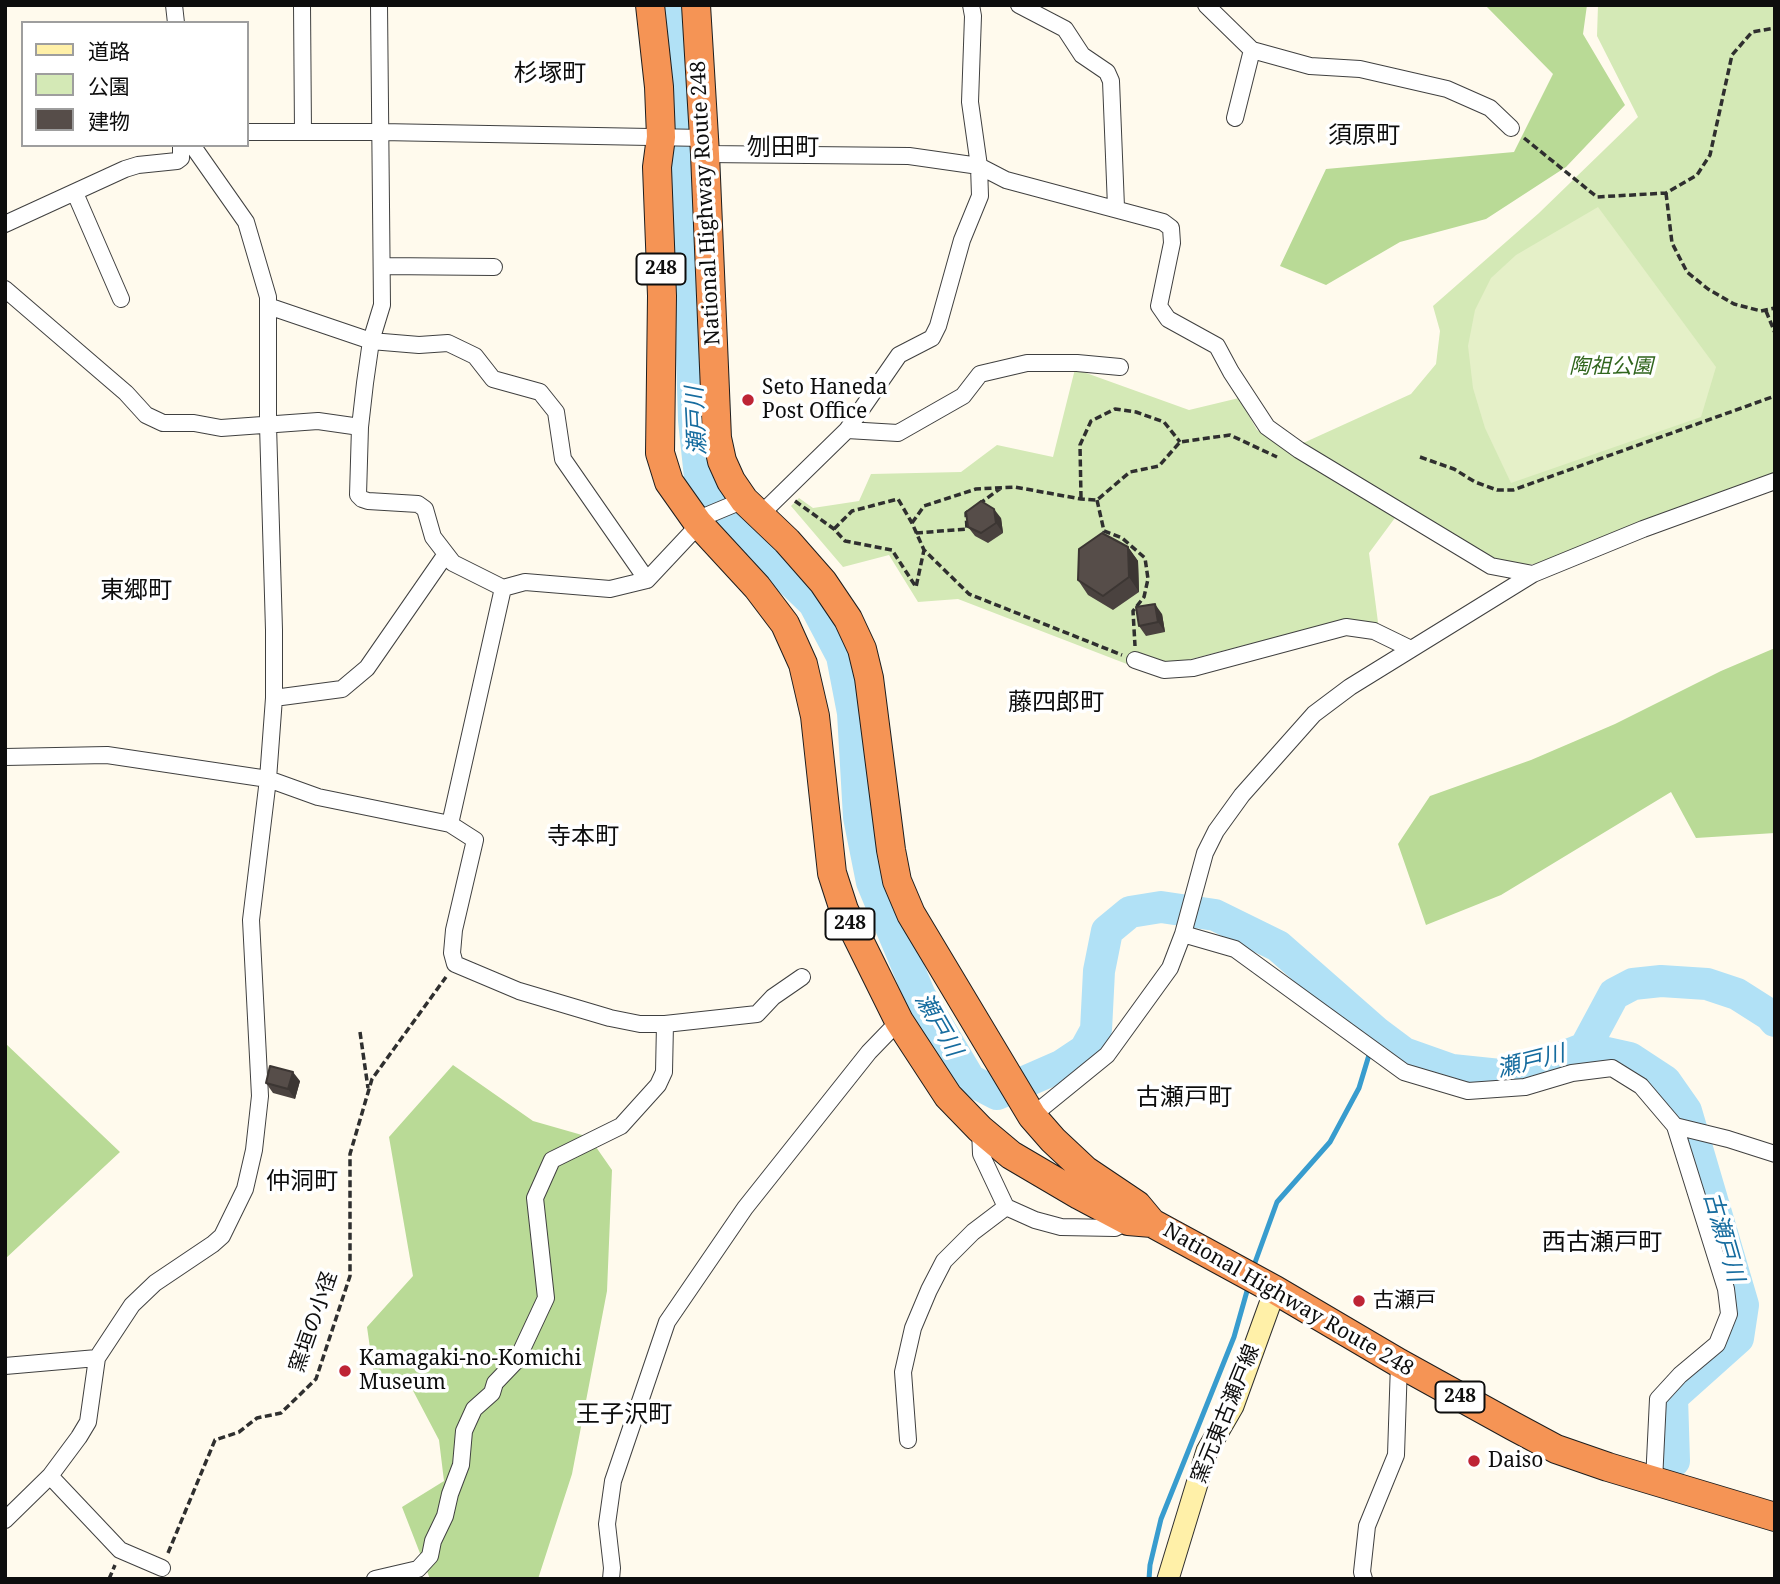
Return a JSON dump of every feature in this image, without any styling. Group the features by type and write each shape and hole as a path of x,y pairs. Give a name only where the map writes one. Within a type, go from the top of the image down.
{"highway":[{"name":"National Highway Route 248","path":"650,5 666,137 657,167 662,296 660,453 668,482 703,519 785,624 803,664 815,716 821,759 832,873 844,910 899,1021 948,1096 980,1129 1011,1155 1259,1281 1399,1363 1556,1449 1775,1517"},
{"name":"National Highway Route 248","path":"696,5 717,438 722,461 731,481 748,506 788,541 823,582 848,619 862,649 869,678 891,850 897,881 911,914 1028,1109 1053,1140 1085,1170 1137,1205 1140,1222"}],"main road":[{"name":"窯元東古瀬戸線","path":"1168,1579 1207,1451 1233,1406 1259,1281"}],"street":[{"path":"302,5 303,132"},
{"path":"379,5 382,305 371,341 360,427 358,495 368,500 418,504 425,509 433,537 453,563 503,588 526,582 610,589 647,580 703,519 785,493 847,430 899,355 932,338 938,326 962,240 980,196 979,166 970,102 973,16 971,5"},
{"path":"1019,5 1065,29 1082,55 1107,72 1111,81 1116,207"},
{"path":"1206,5 1252,50 1310,66 1360,69 1447,89 1490,108 1511,128"},
{"path":"1235,118 1252,50"},
{"path":"248,132 666,137 702,143 909,156 979,166 1006,180 1116,207 1163,222 1171,228 1172,243 1158,306 1168,319 1217,346 1267,428 1491,566 1534,574"},
{"path":"5,224 138,165 177,160 181,158 181,147"},
{"path":"5,1520 50,1476 88,1422 97,1358 132,1305 155,1283 222,1236 245,1189 254,1150 260,1097 251,920 268,779 274,698 268,297 246,222 193,147"},
{"path":"75,193 121,299"},
{"path":"382,266 494,267"},
{"path":"5,289 126,393 146,415 163,423 194,423 221,428 318,421 360,427"},
{"path":"268,306 371,341 419,345 448,343 475,356 493,379 540,392 556,412 563,459 647,580"},
{"path":"847,430 898,433 963,396 980,374 1027,363 1077,362 1120,367"},
{"path":"1028,1109 1107,1055 1170,968 1205,853 1216,831 1242,795 1314,713 1350,687 1534,574 1643,529 1775,481"},
{"path":"274,698 342,689 367,668 446,554"},
{"path":"450,824 503,588"},
{"path":"1136,660 1164,670 1193,668 1346,627 1374,631 1411,649"},
{"path":"5,757 107,755 268,779 318,797 450,824 475,840 454,930 452,953 455,964 519,991 610,1018 640,1024 665,1024 757,1014 773,997 802,977"},
{"path":"1183,931 1235,949 1405,1072 1468,1091 1525,1087 1572,1073 1612,1068 1641,1086 1684,1128 1775,1154"},
{"path":"611,1579 607,1524 612,1480 667,1322 744,1208 869,1052 899,1021"},
{"path":"375,1579 418,1569 430,1556 461,1465 464,1432 469,1420 474,1409 492,1392 495,1384 517,1360 546,1298 536,1198 552,1160 621,1126 658,1085 664,1072 665,1024"},
{"path":"1655,1481 1658,1399 1680,1375 1717,1344 1729,1314 1726,1289 1684,1128"},
{"path":"980,1129 981,1153 1006,1207 1034,1220 1061,1227 1115,1228 1140,1222"},
{"path":"908,1440 903,1372 913,1328 944,1261 973,1232 1006,1207"},
{"path":"5,1366 97,1358"},
{"path":"1364,1579 1362,1572 1367,1526 1396,1455 1399,1363"},
{"path":"50,1476 120,1550 162,1568"}],"path":[{"path":"1511,128 1597,197 1666,193 1697,175 1710,155 1732,55 1752,32 1775,28"},
{"path":"1666,193 1672,243 1687,272 1708,289 1734,304 1761,311 1775,308"},
{"path":"1766,310 1775,333"},
{"path":"1420,457 1454,469 1475,482 1497,490 1513,490 1775,396"},
{"path":"1081,499 1080,445 1091,421 1115,409 1136,412 1164,422 1180,442"},
{"path":"912,523 924,506 976,489 1014,487 1097,500 1130,472 1159,466 1180,442 1230,435 1289,462 1299,450"},
{"path":"916,533 967,529 966,513 1001,488"},
{"path":"785,493 834,529 845,541 892,550 916,587 923,550"},
{"path":"834,529 852,511 898,499 923,550 969,594 1136,660 1133,611 1144,597 1148,579 1145,558 1122,538 1104,531 1097,500"},
{"name":"窯垣の小径","path":"162,1568 215,1440 239,1432 257,1418 281,1413 316,1379 350,1276 350,1154 372,1079 455,964"},
{"path":"360,1032 368,1092"}],"green space":[{"path":"1485,5 1587,5 1583,34 1625,105 1566,167 1486,219 1400,242 1326,285 1280,266 1326,169 1514,152 1553,74"},
{"name":"陶祖公園","path":"1598,5 1775,5 1775,475 1548,572 1534,564 1500,566 1403,507 1369,553 1379,630 1346,619 1145,671 958,599 918,602 889,555 843,567 791,506 799,498 813,508 859,501 871,474 961,472 997,445 1053,457 1075,369 1189,410 1239,398 1257,430 1290,449 1411,394 1436,364 1440,331 1433,306 1539,213 1638,117 1597,36"},
{"path":"1598,207 1716,367 1701,417 1511,483 1485,428 1473,388 1468,346 1475,310 1491,278 1516,255"},
{"path":"1775,648 1775,833 1696,838 1671,792 1501,895 1426,925 1398,844 1430,796 1531,760 1615,724 1721,671"},
{"path":"5,1043 120,1152 5,1259"},
{"path":"453,1065 533,1121 589,1137 612,1170 607,1291 572,1474 538,1579 430,1579 402,1507 444,1481 439,1440 409,1383 375,1383 367,1327 413,1276 389,1137"}],"building":[{"path":"981,501 994,509 996,523 981,533 968,527 966,512"},
{"path":"1102,533 1128,547 1129,577 1103,596 1078,580 1079,549"},
{"path":"1155,604 1158,622 1139,626 1136,607"},
{"path":"270,1066 293,1072 288,1089 266,1083"}],"waterway":[{"name":"瀬戸川","path":"674,5 686,165 694,420 700,477 755,546 814,603 842,656 853,713 859,817 872,882 920,996 970,1080 997,1094 1061,1066 1085,1050 1096,1030 1099,971 1107,931 1130,912 1161,907 1215,915 1278,946 1376,1032 1404,1053 1452,1070 1500,1075 1555,1060 1585,1048 1614,994 1633,984 1661,981 1707,984 1737,994 1775,1021"},
{"path":"1253,1268 1277,1202 1330,1142 1359,1088 1376,1032"},
{"name":"古瀬戸川","path":"1585,1048 1630,1058 1665,1081 1686,1111 1743,1305 1738,1338 1672,1397 1674,1461"},
{"path":"1149,1579 1161,1519 1234,1337 1249,1284"}],"place":[{"name":"Seto Haneda Post Office","path":"748,400"},
{"name":"古瀬戸","path":"1359,1301"},
{"name":"Kamagaki-no-Komichi Museum","path":"345,1371"},
{"name":"Daiso","path":"1474,1461"}],"district":[{"name":"杉塚町","path":"550,74"},
{"name":"須原町","path":"1364,136"},
{"name":"刎田町","path":"783,148"},
{"name":"東郷町","path":"136,591"},
{"name":"藤四郎町","path":"1056,703"},
{"name":"寺本町","path":"583,837"},
{"name":"古瀬戸町","path":"1184,1098"},
{"name":"仲洞町","path":"302,1182"},
{"name":"西古瀬戸町","path":"1602,1243"},
{"name":"王子沢町","path":"624,1415"}]}
